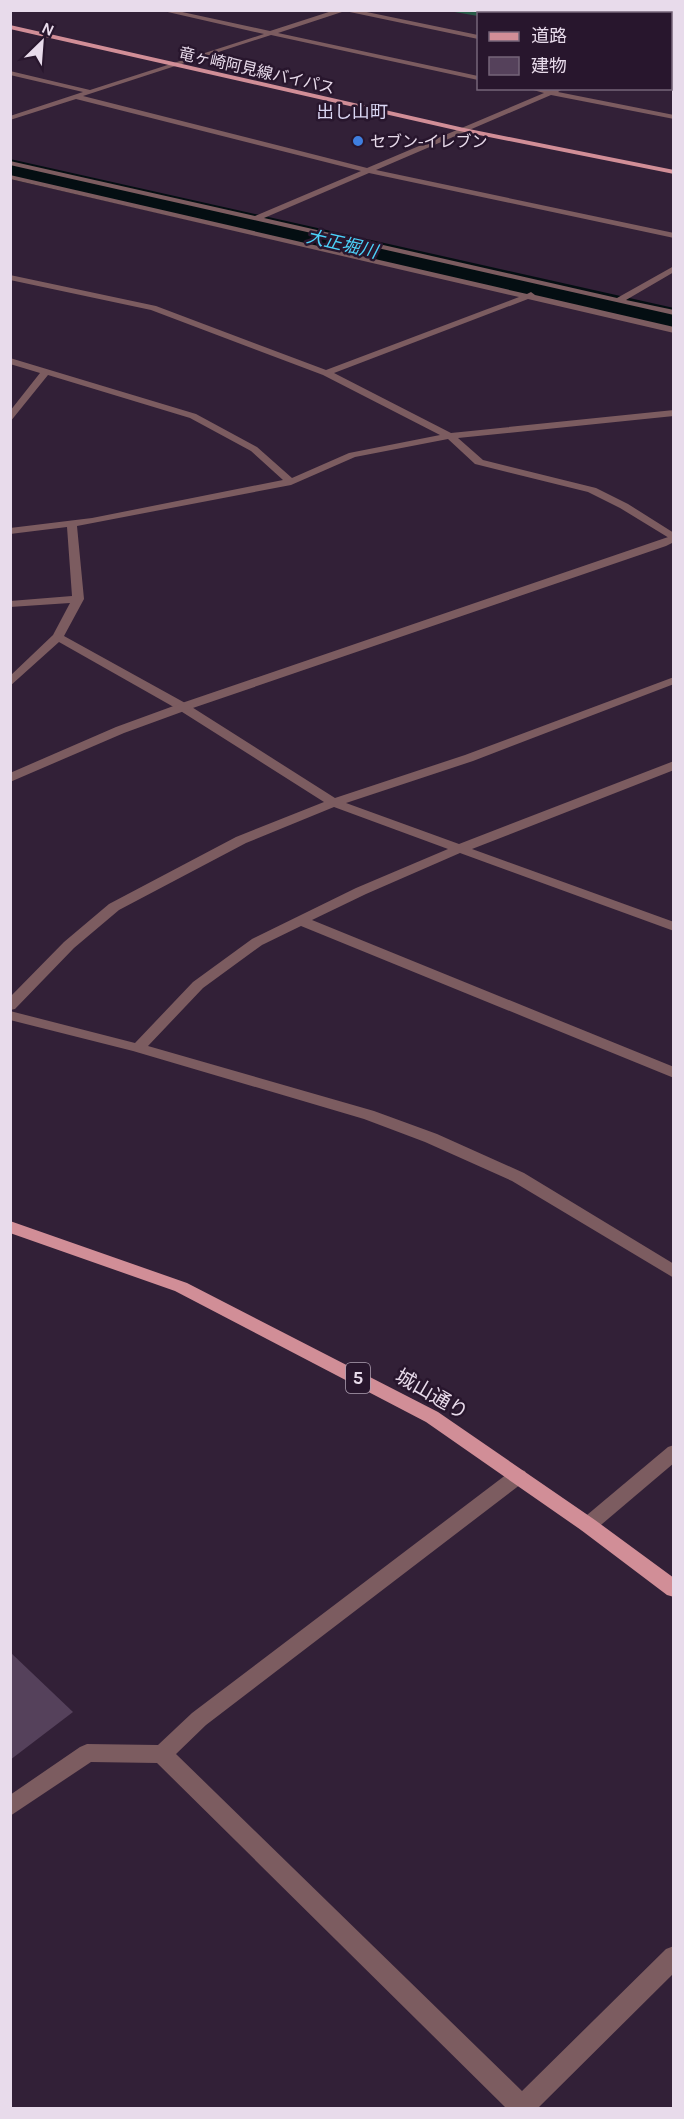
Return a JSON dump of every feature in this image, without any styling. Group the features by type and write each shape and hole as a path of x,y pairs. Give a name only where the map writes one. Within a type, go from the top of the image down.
{"main road":[{"name":"竜ヶ崎阿見線バイパス","path":"10,27 464,130 674,172"},
{"name":"城山通り","path":"10,1227 181,1287 432,1417 674,1589"}],"street":[{"path":"162,10 477,78"},
{"path":"10,118 345,10 477,37"},
{"path":"10,73 90,92"},
{"path":"537,90 674,117"},
{"path":"257,218 557,90"},
{"path":"77,97 370,171 674,236"},
{"path":"10,163 674,313"},
{"path":"10,177 531,295 674,330"},
{"path":"619,300 674,268"},
{"path":"10,277 153,308 326,373 450,436 479,462 592,490 624,506 673,538"},
{"path":"326,373 531,295 548,286"},
{"path":"10,361 193,416 254,449 291,482"},
{"path":"10,419 25,396 47,371"},
{"path":"10,531 72,524 291,482 352,455 450,436 674,413"},
{"path":"10,682 58,637 78,599 72,524"},
{"path":"10,778 120,730 183,707 651,548 673,538"},
{"path":"10,604 78,599"},
{"path":"58,637 183,707 334,803 674,927"},
{"path":"10,1006 69,945 114,907 241,840 334,803 469,758 674,680"},
{"path":"138,1048 198,985 257,942 459,849 674,765"},
{"path":"658,771 674,776"},
{"path":"301,921 674,1073"},
{"path":"10,1015 138,1048 369,1115 431,1138 518,1177 674,1272"},
{"path":"588,1526 674,1452"},
{"path":"162,1754 199,1719 518,1476"},
{"path":"10,1808 87,1753 162,1754 522,2108 674,1957"}],"green space":[{"path":"449,11 673,11 673,55 672,12 477,12 477,16"}],"building":[{"path":"10,1652 73,1712 10,1760"}],"waterway":[{"name":"大正堀川","path":"10,169 674,320"}],"place":[{"name":"セブン-イレブン","path":"358,141"}],"district":[{"name":"出し山町","path":"352,112"}]}
